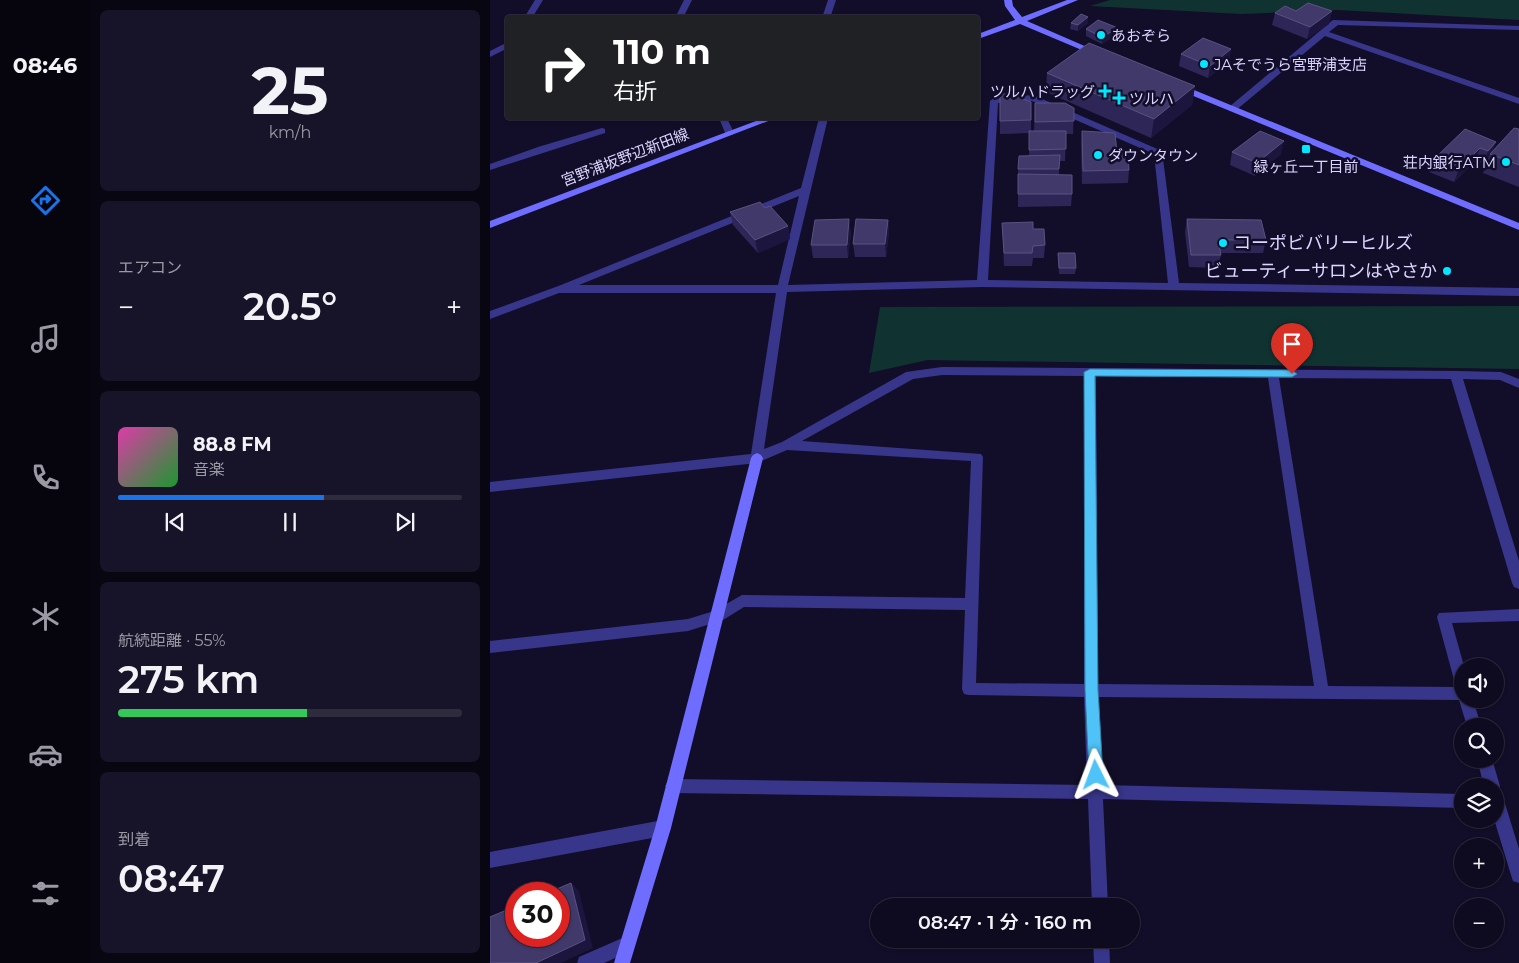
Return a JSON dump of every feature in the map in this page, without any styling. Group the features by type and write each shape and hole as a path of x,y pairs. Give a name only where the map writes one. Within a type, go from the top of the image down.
{"street":[{"path":"530,15 540,0"},
{"path":"680,15 688,0"},
{"path":"827,15 832,0"},
{"path":"1008,0 1009,6 1020,21 1112,59"},
{"path":"980,36 1074,0"},
{"path":"1232,109 1336,22 1519,28"},
{"path":"1325,33 1519,101"},
{"path":"490,54 505,46"},
{"path":"1167,82 1519,228"},
{"path":"982,283 994,101 1033,98 1159,153 1174,287"},
{"path":"724,120 730,133"},
{"name":"宮野浦坂野辺新田線","path":"490,225 766,120"},
{"path":"622,963 663,828 672,786 718,616 756,458 782,290 823,120"},
{"path":"490,167 541,149 602,131"},
{"path":"490,315 806,190"},
{"path":"558,289 782,290 982,283 1519,292"},
{"path":"490,487 756,458 786,446 910,375 942,370 1501,376 1519,384"},
{"path":"1090,372 1091,690 1100,898"},
{"path":"1273,374 1322,693"},
{"path":"1456,375 1519,583"},
{"path":"786,446 977,457 969,688 1454,694"},
{"path":"490,647 688,625 718,616 742,601 972,604"},
{"path":"1455,658 1444,617 1519,615"},
{"path":"672,786 1096,792 1454,801"},
{"path":"490,860 663,828"},
{"path":"1504,828 1519,875"},
{"path":"585,963 628,944"},
{"path":"1102,948 1102,963"}],"green space":[{"path":"1110,0 1519,0 1519,20 1338,10 1242,14 1090,6"},
{"path":"1519,306 1519,369 927,360 869,373 880,307"}],"building":[{"path":"1308,3 1332,11 1310,27 1275,13 1285,6 1296,11"},
{"path":"1081,14 1088,17 1078,25 1071,23"},
{"path":"1098,20 1118,28 1102,37 1086,29"},
{"path":"1203,38 1231,49 1210,66 1181,54"},
{"path":"1089,43 1195,86 1154,119 1047,73"},
{"path":"1000,94 1009,94 1031,102 1031,120 1000,121"},
{"path":"1035,103 1065,103 1074,108 1074,121 1035,122"},
{"path":"1514,128 1519,129 1519,165 1490,154"},
{"path":"1465,129 1496,142 1488,151 1480,148 1459,169 1434,159"},
{"path":"1029,131 1066,131 1066,149 1029,150"},
{"path":"1082,131 1115,133 1117,153 1128,153 1129,170 1083,171"},
{"path":"1260,131 1284,141 1257,163 1232,152"},
{"path":"1060,155 1059,169 1018,169 1019,156"},
{"path":"1018,174 1072,175 1072,194 1018,194"},
{"path":"760,202 765,208 770,206 788,226 755,240 730,212"},
{"path":"849,219 847,245 811,245 815,220"},
{"path":"856,219 888,220 885,244 853,244"},
{"path":"1187,219 1261,220 1266,240 1218,240 1221,255 1191,255"},
{"path":"1033,222 1033,229 1044,229 1045,245 1033,246 1032,253 1004,253 1002,223"},
{"path":"1058,253 1075,253 1076,268 1059,268"},
{"path":"570,883 585,940 536,963 490,963 490,917 505,911 505,947 570,947"}],"place":[{"name":"あおぞら","path":"1101,35"},
{"name":"JAそでうら宮野浦支店","path":"1204,64"},
{"name":"ツルハドラッグ","path":"1105,91"},
{"name":"ツルハ","path":"1119,98"},
{"name":"緑ヶ丘一丁目前","path":"1306,149"},
{"name":"ダウンタウン","path":"1098,155"},
{"name":"荘内銀行ATM","path":"1506,162"},
{"name":"コーポビバリーヒルズ","path":"1223,243"},
{"name":"ビューティーサロンはやさか","path":"1447,271"}],"route":[{"path":"1096,775 1091,690 1090,372 1292,374"}]}
